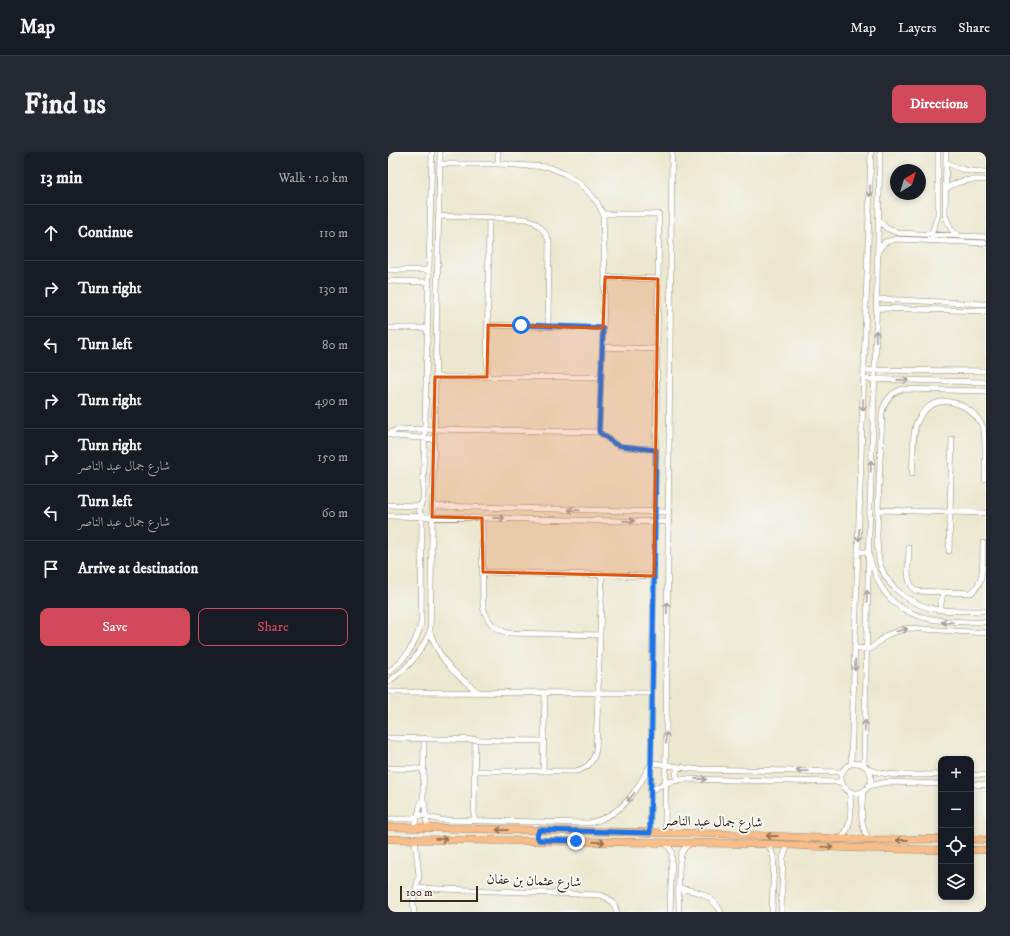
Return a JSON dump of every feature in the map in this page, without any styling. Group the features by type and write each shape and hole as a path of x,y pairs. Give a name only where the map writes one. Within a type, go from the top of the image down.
{"main road":[{"name":"شارع جمال عبد الناصر","path":"388,827 778,836 870,840 938,839"},
{"path":"523,830 523,840"},
{"path":"539,830 537,836 539,840"},
{"name":"شارع جمال عبد الناصر","path":"388,839 768,844 938,850"},
{"path":"974,839 986,840"},
{"path":"974,850 986,850"}],"street":[{"path":"388,672 410,651 421,624 422,517 419,512 423,499 432,152"},
{"path":"440,152 430,632 435,647 442,660 452,671 478,692"},
{"path":"498,152 498,164"},
{"path":"665,833 672,152"},
{"path":"851,763 871,152"},
{"path":"880,152 866,649 866,767 871,777 868,786 863,791 857,793 850,792 844,788 841,782 841,772 845,766 858,762 866,767 878,772 889,774 938,775"},
{"path":"931,235 938,215 938,152"},
{"path":"946,152 945,215 951,230 957,235"},
{"path":"946,162 962,170 970,172 986,172"},
{"path":"440,164 498,164 549,167 565,174 588,192 596,202 603,214 605,277 599,432"},
{"path":"945,189 961,181 970,179 986,180"},
{"path":"603,214 659,214 650,833"},
{"path":"438,216 527,219 541,226 549,241 548,326"},
{"path":"487,377 489,218"},
{"path":"878,219 886,228 898,233 986,236"},
{"path":"878,252 885,242 897,239 986,243"},
{"path":"388,270 428,270"},
{"path":"605,277 658,279"},
{"path":"388,281 428,282"},
{"path":"876,299 986,304"},
{"path":"876,308 986,311"},
{"path":"488,324 603,328"},
{"path":"388,328 427,328"},
{"path":"603,347 657,349"},
{"path":"864,370 986,371"},
{"path":"435,377 602,377"},
{"path":"864,379 986,382"},
{"path":"986,391 902,389 894,392 887,399 882,412 877,534 878,552 881,566 887,580 898,592 913,601 940,610 986,611"},
{"path":"944,390 944,401"},
{"path":"912,474 917,420 928,407 944,401 964,406 972,412 984,428 985,479"},
{"path":"388,434 396,430 424,429 599,432 615,444 621,446 656,450"},
{"path":"388,434 394,436 434,439"},
{"path":"949,551 952,439"},
{"path":"388,505 420,506"},
{"path":"432,506 669,512"},
{"path":"878,510 986,513"},
{"path":"388,516 669,522"},
{"path":"482,518 483,607 489,622 500,631 508,634 600,635"},
{"path":"909,548 909,578 912,588 916,591 971,593 980,584 982,577 983,543"},
{"path":"859,552 863,551 868,554 878,580 885,593 909,611 923,618 939,621 986,622"},
{"path":"483,572 654,576"},
{"path":"475,771 576,772 584,769 594,758 596,750 602,574"},
{"path":"940,610 943,592"},
{"path":"855,648 866,649 872,647 882,638 892,633 909,628 986,633"},
{"path":"388,682 414,661 430,632"},
{"path":"388,692 652,693"},
{"path":"542,771 545,693"},
{"path":"388,738 543,741"},
{"path":"424,738 423,800 425,803 426,821 430,828"},
{"path":"474,821 475,739"},
{"path":"651,764 665,764 678,768 841,772"},
{"path":"388,819 409,819 425,815 437,820 582,824 598,821 614,813 628,802 651,764"},
{"path":"388,768 424,769"},
{"path":"678,768 676,774 679,780"},
{"path":"974,775 986,775"},
{"path":"650,791 665,783 692,779 841,782"},
{"path":"868,786 888,782 938,784"},
{"path":"974,784 986,785"},
{"path":"863,791 863,829 870,840"},
{"path":"841,839 847,831 850,823 850,792"},
{"path":"412,828 417,822 420,803 423,800"},
{"path":"414,912 413,902 417,888 419,871 415,839"},
{"path":"665,843 671,850 672,861 670,912"},
{"path":"679,912 680,861 682,852 692,843"},
{"path":"768,844 774,859 772,912"},
{"path":"782,912 783,861 788,845"},
{"path":"774,859 779,858 783,861"},
{"path":"672,861 680,861"},
{"name":"شارع عثمان بن عفان","path":"417,888 595,894 611,900 617,912"},
{"path":"679,888 699,891 712,900 720,912"}],"highlighted area":[{"path":"605,277 658,279 654,576 483,572 482,518 432,517 435,377 487,377 488,325 603,328"}],"route":[{"path":"521,325 603,328 599,432 610,441 621,446 656,450 650,833 539,830 537,834 539,840 576,841"}]}
